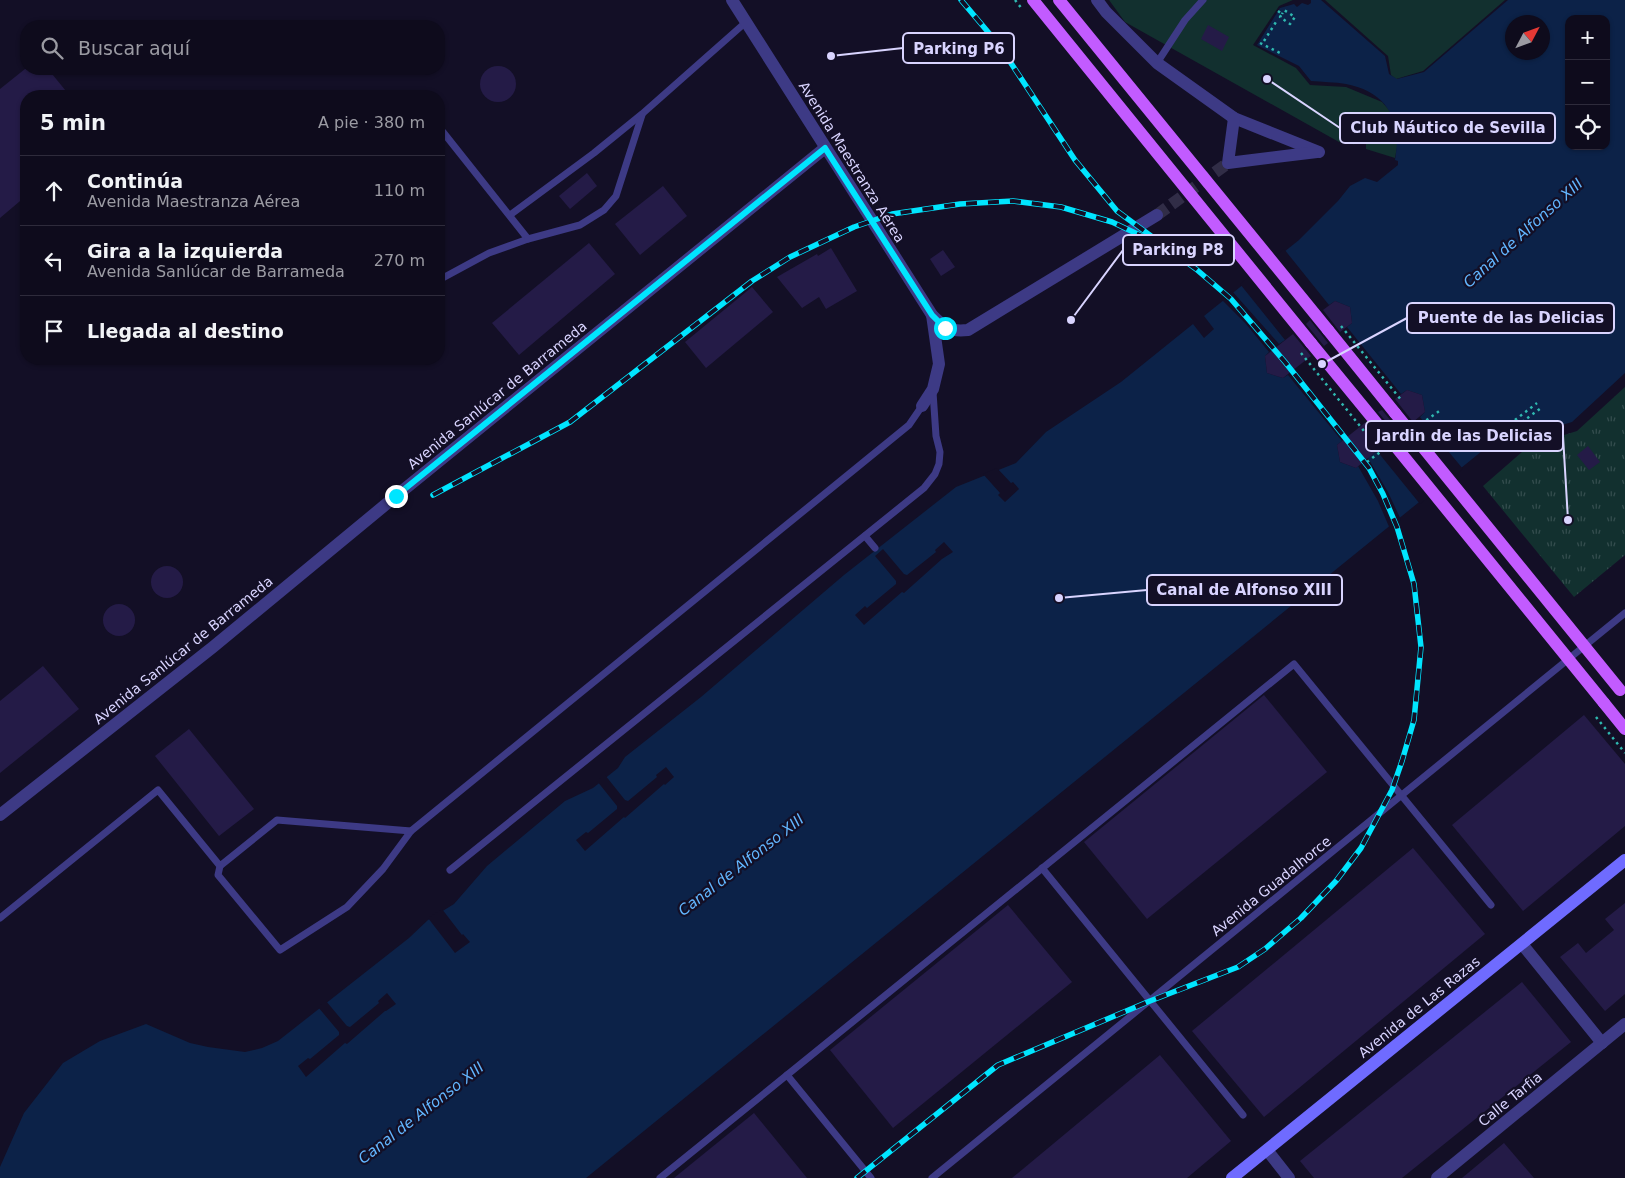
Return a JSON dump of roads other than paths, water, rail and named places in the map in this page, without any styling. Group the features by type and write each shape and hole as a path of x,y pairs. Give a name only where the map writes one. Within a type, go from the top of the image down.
{"main road":[{"path":"1033,0 1625,729"},
{"path":"1059,0 1623,693"},
{"name":"Avenida de Las Razas","path":"1232,1178 1625,860"}],"street":[{"name":"Avenida Maestranza Aérea","path":"732,0 932,315 945,328 955,331 968,330 1157,215"},
{"path":"1097,0 1106,12 1156,63 1234,118 1319,152 1228,163 1234,118"},
{"name":"Avenida Sanlúcar de Barrameda","path":"0,815 214,647 396,496 825,148"},
{"path":"922,406 932,389 939,364 932,315"},
{"path":"1522,944 1602,1043"},
{"name":"Calle Tarfia","path":"1437,1178 1625,1024"},
{"path":"1266,1150 1289,1178"}],"lane":[{"path":"1156,63 1185,20 1204,0"},
{"path":"510,215 594,153 642,114 746,22"},
{"path":"445,277 489,253 528,239 580,225 604,210 616,196 642,114"},
{"path":"445,134 528,239"},
{"path":"450,870 924,488 935,474 939,464 940,452 936,436 932,389"},
{"path":"411,831 277,820 220,866 218,875 280,950 347,907 383,869 411,831 909,425 922,406"},
{"path":"865,536 875,548"},
{"name":"Avenida Guadalhorce","path":"932,1178 1625,613"},
{"path":"660,1178 1294,664 1491,905"},
{"path":"0,918 158,790 220,866"},
{"path":"1042,868 1243,1115"},
{"path":"787,1075 871,1178"}],"water":[{"name":"Canal de Alfonso XIII","path":"1311,0 1321,0 1385,56 1389,74 1397,79 1424,72 1508,0 1625,0 1625,373 1572,422 1531,434 1519,421 586,1178 0,1178 0,1167 24,1113 63,1063 100,1041 146,1024 190,1043 245,1052 262,1048 278,1041 409,938 428,920 454,904 487,866 565,801 593,788 618,768 625,757 701,697 844,575 956,487 1016,463 1046,432 1121,382 1193,324 1204,338 1214,329 1204,316 1299,240 1338,201 1350,186 1365,178 1377,182 1398,165 1398,161 1395,160 1397,146 1394,121 1382,101 1360,88 1342,83 1311,81 1299,66 1257,45 1280,8 1294,4 1297,7 1302,3 1308,5 1311,3"}],"tunnel":[{"path":"1157,215 1228,163"}],"railway":[{"path":"857,1178 998,1065 1150,1001 1238,967 1265,949 1301,918 1336,881 1361,848 1392,790 1414,720 1421,647 1414,584 1397,527 1383,494 1369,468 1285,362 1231,299 1196,269 1117,211 1075,160 999,45 961,0"},
{"path":"433,495 570,422 752,281 790,257 854,227 892,214 960,204 1013,201 1061,207 1112,222 1146,238"}],"place":[{"name":"Parking P6","path":"831,56"},
{"name":"Club Náutico de Sevilla","path":"1267,79"},
{"name":"Parking P8","path":"1071,320"},
{"name":"Puente de las Delicias","path":"1322,364"},
{"name":"Jardin de las Delicias","path":"1568,520"},
{"name":"Canal de Alfonso XIII","path":"1059,598"}]}
